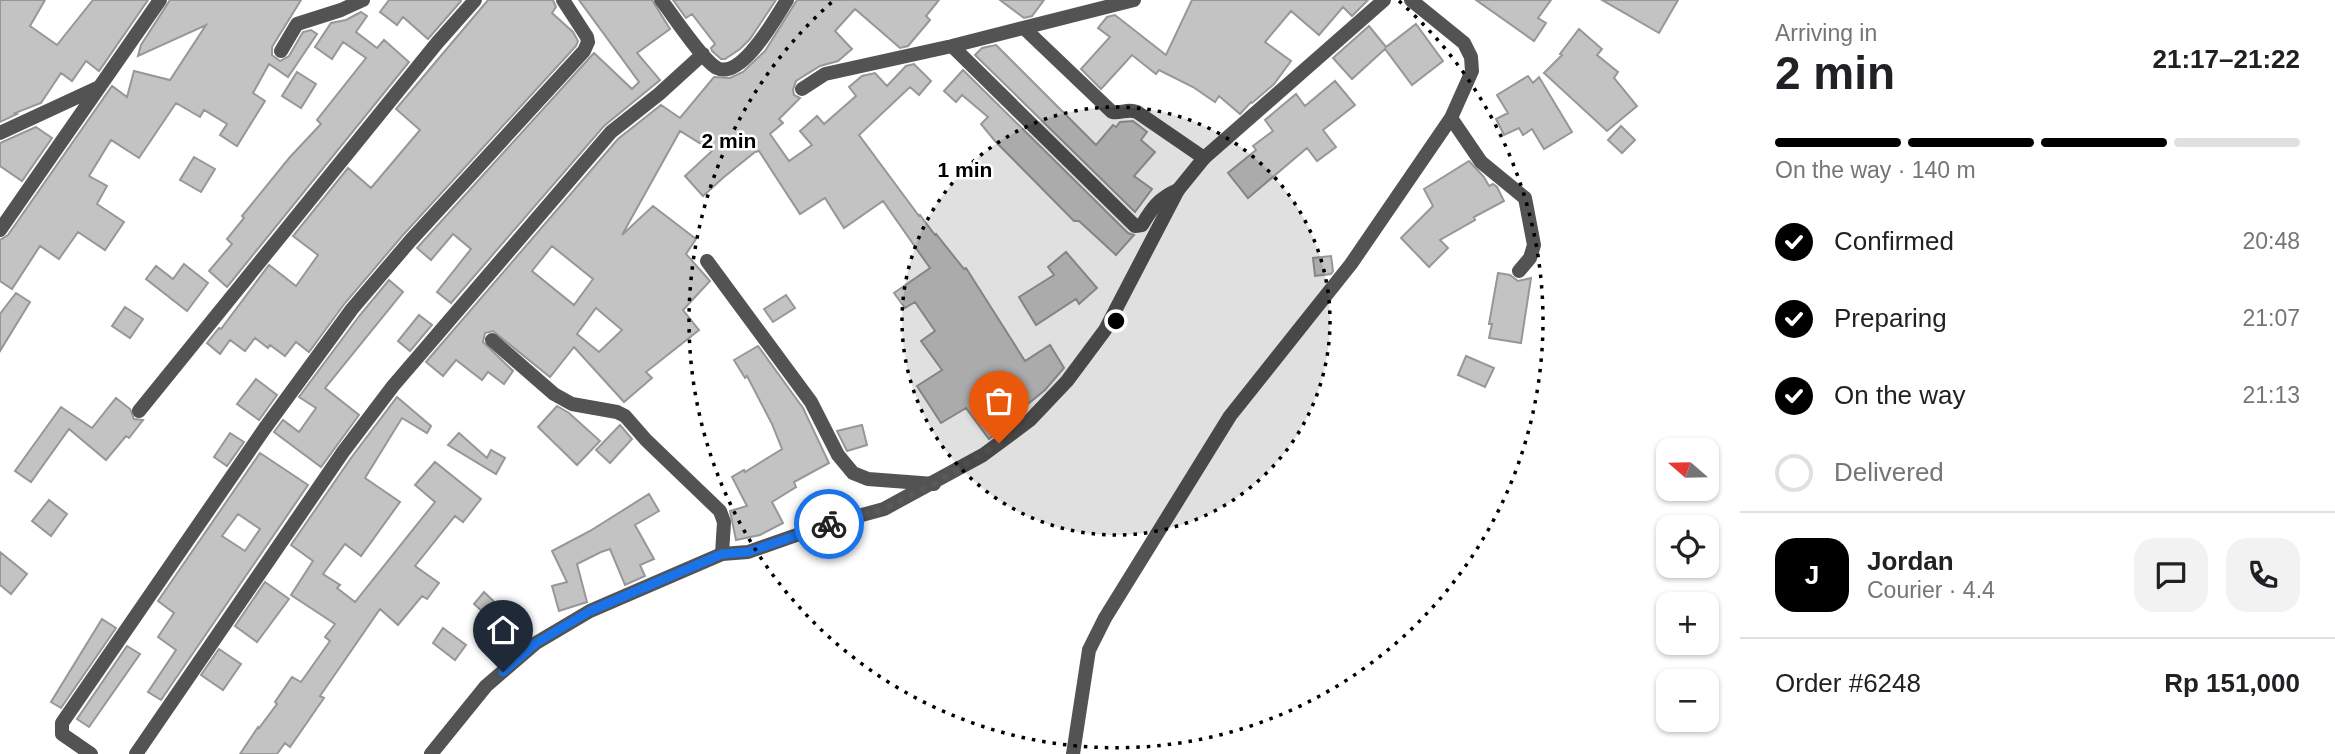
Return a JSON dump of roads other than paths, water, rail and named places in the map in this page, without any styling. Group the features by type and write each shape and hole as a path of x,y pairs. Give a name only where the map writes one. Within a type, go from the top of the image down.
{"street":[{"path":"0,230 160,0"},
{"path":"281,51 297,24 363,0"},
{"path":"139,411 437,43 475,0"},
{"path":"90,754 65,738 62,723 264,428 352,309 402,250 584,51 587,37 564,0"},
{"path":"661,0 703,54 717,68 729,70 737,66 759,44 787,0"},
{"path":"802,89 825,75 1025,29 1134,0"},
{"path":"431,754 486,686 536,643 590,611 722,554 748,552 825,525 884,509 983,455 1030,420 1067,381 1105,330 1178,190 1204,158 1384,0"},
{"path":"1073,754 1089,650 1105,618 1230,416 1351,264 1451,118 1472,71 1471,57 1464,43 1411,0"},
{"path":"1025,29 1112,112 1132,110 1204,158"},
{"path":"952,46 1135,226 1142,225 1153,205 1167,194 1178,190"},
{"path":"136,754 308,502 393,386 611,132 703,54"},
{"path":"0,133 98,87"},
{"path":"1451,118 1481,162 1525,198 1533,250 1519,271"},
{"path":"706,261 810,402 838,455 853,473 868,479 934,484"},
{"path":"492,340 554,394 572,404 617,412 625,416 646,440 720,511 724,522 722,554"}]}
